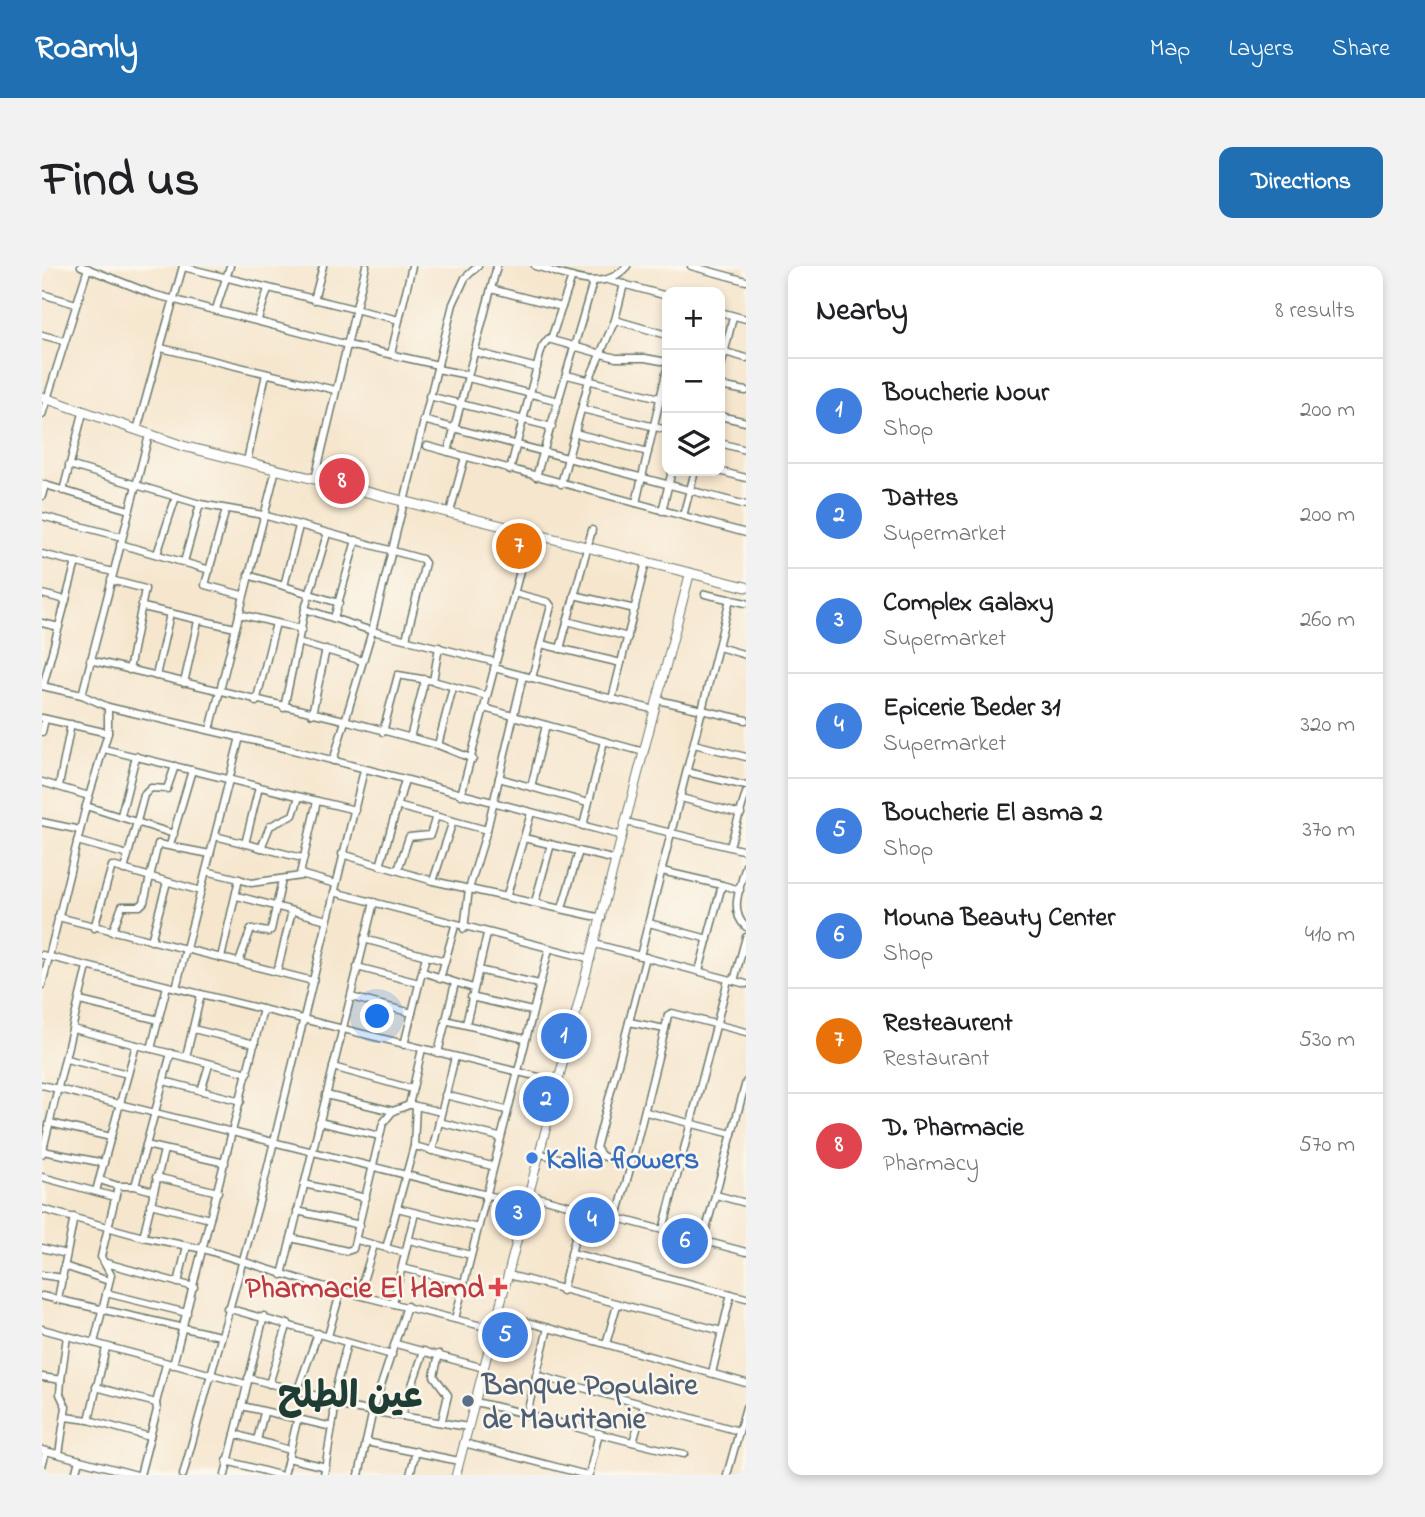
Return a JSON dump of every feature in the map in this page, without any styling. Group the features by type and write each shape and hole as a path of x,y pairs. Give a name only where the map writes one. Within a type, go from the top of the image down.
{"highway":[{"path":"44,398 149,435 746,587"}],"main road":[{"path":"456,1475 691,573"}],"street":[{"path":"216,309 230,266"},
{"path":"314,300 323,266"},
{"path":"315,479 366,266"},
{"path":"391,354 412,266"},
{"path":"333,761 372,631 429,396 453,304 465,278 466,266"},
{"path":"465,278 478,266"},
{"path":"447,452 497,266"},
{"path":"535,266 593,282 608,280 662,295"},
{"path":"608,280 626,266"},
{"path":"691,266 746,281"},
{"path":"728,276 731,266"},
{"path":"42,415 44,398 76,304 85,267 143,291 391,354 559,401"},
{"path":"137,430 183,267 399,320"},
{"path":"551,340 572,277"},
{"path":"536,477 593,282"},
{"path":"561,484 589,380 615,320 624,284"},
{"path":"258,319 268,289"},
{"path":"491,289 562,307"},
{"path":"42,306 44,295 76,304"},
{"path":"725,314 746,319"},
{"path":"733,317 725,352 746,358"},
{"path":"615,320 662,334"},
{"path":"42,334 64,341"},
{"path":"510,470 544,342 551,340 615,358 662,361"},
{"path":"161,348 335,390"},
{"path":"475,352 537,368"},
{"path":"247,461 266,374"},
{"path":"567,375 660,398"},
{"path":"725,387 746,391"},
{"path":"636,503 662,390"},
{"path":"429,396 552,427"},
{"path":"582,408 662,429"},
{"path":"63,491 83,412"},
{"path":"725,417 746,422"},
{"path":"423,420 746,505"},
{"path":"575,433 648,452"},
{"path":"82,695 149,435"},
{"path":"725,444 746,450"},
{"path":"426,446 746,531"},
{"path":"450,512 465,457"},
{"path":"69,466 200,504 263,516 425,561 406,639"},
{"path":"210,730 247,575 276,469"},
{"path":"725,473 746,478"},
{"path":"662,510 671,476"},
{"path":"683,516 694,476"},
{"path":"42,496 43,485 129,510"},
{"path":"156,554 176,497"},
{"path":"184,562 200,504"},
{"path":"226,509 207,587 242,595"},
{"path":"42,516 210,570"},
{"path":"284,586 299,526"},
{"path":"560,649 592,530"},
{"path":"461,795 473,759 530,533"},
{"path":"284,708 306,609 327,534"},
{"path":"334,618 356,540"},
{"path":"42,554 113,572"},
{"path":"76,562 43,686 82,695 108,707 240,737 623,836"},
{"path":"612,699 646,562"},
{"path":"247,575 339,603"},
{"path":"111,580 144,587 143,607 130,670"},
{"path":"514,593 551,604 532,678"},
{"path":"42,594 66,600"},
{"path":"705,594 746,603"},
{"path":"575,595 635,609"},
{"path":"631,1165 602,1156 596,1148 629,1022 649,923 730,599"},
{"path":"143,607 235,628"},
{"path":"306,609 372,631 439,647 523,676 655,710"},
{"path":"156,676 170,614"},
{"path":"239,614 302,629"},
{"path":"184,683 198,621"},
{"path":"567,621 628,637"},
{"path":"42,623 59,627"},
{"path":"257,702 276,623"},
{"path":"298,642 363,661"},
{"path":"541,644 621,663"},
{"path":"410,738 439,647"},
{"path":"719,647 746,655"},
{"path":"312,715 326,649"},
{"path":"42,653 52,656"},
{"path":"90,660 312,715 344,720 438,745 473,759"},
{"path":"383,732 398,675 429,680 487,696"},
{"path":"464,929 469,889 493,803 523,676"},
{"path":"438,745 453,687"},
{"path":"658,700 746,720"},
{"path":"42,985 46,956 108,733 108,707"},
{"path":"484,708 644,752"},
{"path":"42,732 44,718 108,733"},
{"path":"59,786 71,724"},
{"path":"531,787 546,725"},
{"path":"176,988 240,737"},
{"path":"583,826 604,741"},
{"path":"694,744 746,757"},
{"path":"104,749 355,810"},
{"path":"121,816 136,756"},
{"path":"124,870 145,793 154,788 167,789 175,766"},
{"path":"170,845 192,770"},
{"path":"183,1475 274,1143 364,770"},
{"path":"687,772 746,786"},
{"path":"499,778 589,803"},
{"path":"380,866 405,780"},
{"path":"42,782 89,796"},
{"path":"245,844 259,787"},
{"path":"730,846 746,793"},
{"path":"261,848 270,826 293,815 299,797"},
{"path":"681,798 741,814"},
{"path":"301,876 302,858 317,801"},
{"path":"86,806 138,820 174,834"},
{"path":"397,806 486,830"},
{"path":"507,895 531,813"},
{"path":"398,870 408,839 413,835 430,835 436,816"},
{"path":"433,881 453,821"},
{"path":"626,822 746,850"},
{"path":"42,823 80,830"},
{"path":"215,836 302,858"},
{"path":"524,838 617,860"},
{"path":"77,841 128,855"},
{"path":"535,902 551,844"},
{"path":"112,932 122,906 144,903 157,845 170,845 210,854"},
{"path":"562,908 579,851"},
{"path":"342,854 433,881 507,895 602,918"},
{"path":"746,865 736,917 746,927"},
{"path":"94,928 109,868 201,891"},
{"path":"206,871 251,883 262,879 282,880 301,876 336,884"},
{"path":"662,871 740,890"},
{"path":"221,958 239,879"},
{"path":"239,962 251,929 270,931 282,880"},
{"path":"151,941 167,881"},
{"path":"699,971 722,886"},
{"path":"334,892 464,929 591,959"},
{"path":"237,897 327,920"},
{"path":"282,1275 374,902"},
{"path":"277,972 292,911"},
{"path":"58,917 313,981"},
{"path":"649,923 708,939"},
{"path":"440,979 456,926"},
{"path":"466,1024 487,934"},
{"path":"663,1230 717,1024 745,948 746,937"},
{"path":"364,939 445,961"},
{"path":"595,944 746,984"},
{"path":"455,1319 499,1137 549,949"},
{"path":"46,956 559,1083"},
{"path":"404,1045 426,956"},
{"path":"88,967 42,1153 104,1163"},
{"path":"357,967 419,983"},
{"path":"478,970 539,984"},
{"path":"423,972 473,988"},
{"path":"438,1053 454,983"},
{"path":"151,1049 167,986"},
{"path":"186,1057 201,994"},
{"path":"351,997 412,1013"},
{"path":"471,997 532,1011"},
{"path":"80,1001 159,1020"},
{"path":"42,1466 44,1451 138,1475 157,1410 156,1403 183,1329 263,1009"},
{"path":"617,1217 646,1112 668,1015 672,1013 746,1032"},
{"path":"445,1020 525,1039"},
{"path":"629,1022 665,1029"},
{"path":"73,1029 248,1073"},
{"path":"193,1029 255,1044"},
{"path":"96,1191 136,1045"},
{"path":"386,1248 414,1146 412,1088 422,1049"},
{"path":"135,1186 171,1053"},
{"path":"432,1150 455,1057"},
{"path":"66,1059 128,1074"},
{"path":"201,1091 209,1065"},
{"path":"333,1067 412,1088"},
{"path":"164,1081 241,1101"},
{"path":"704,1240 746,1082"},
{"path":"42,1085 528,1205"},
{"path":"326,1095 393,1111"},
{"path":"445,1095 506,1110"},
{"path":"291,1238 347,1251 353,1249 384,1121 393,1111 412,1105 441,1112"},
{"path":"646,1112 732,1134"},
{"path":"319,1122 380,1136"},
{"path":"439,1122 499,1137"},
{"path":"50,1123 111,1137"},
{"path":"146,1145 225,1163"},
{"path":"414,1146 492,1166"},
{"path":"142,1237 164,1150"},
{"path":"541,1154 576,1162"},
{"path":"42,1177 115,1197"},
{"path":"156,1177 218,1192"},
{"path":"100,1180 118,1186 135,1186 153,1191"},
{"path":"304,1184 366,1198"},
{"path":"94,1343 111,1271 102,1257 118,1186"},
{"path":"530,1195 746,1252"},
{"path":"716,1195 746,1203"},
{"path":"150,1204 210,1219"},
{"path":"397,1208 478,1228"},
{"path":"42,1209 142,1237 203,1249 282,1275 494,1329"},
{"path":"562,1290 582,1209"},
{"path":"298,1211 360,1225"},
{"path":"393,1303 415,1213"},
{"path":"58,1299 74,1217"},
{"path":"357,1240 405,1253"},
{"path":"409,1240 471,1255"},
{"path":"359,1294 374,1245"},
{"path":"178,1283 187,1246"},
{"path":"42,1248 66,1254"},
{"path":"572,1254 746,1298"},
{"path":"106,1263 194,1287"},
{"path":"64,1266 109,1281"},
{"path":"402,1268 464,1283"},
{"path":"42,1275 63,1278"},
{"path":"509,1275 722,1331"},
{"path":"328,1336 341,1290"},
{"path":"106,1293 187,1313"},
{"path":"712,1373 731,1294"},
{"path":"42,1296 220,1336"},
{"path":"606,1344 617,1305"},
{"path":"359,1475 373,1410 407,1307"},
{"path":"227,1308 392,1354"},
{"path":"498,1314 746,1383"},
{"path":"225,1475 264,1317"},
{"path":"270,1384 288,1323"},
{"path":"527,1413 548,1328"},
{"path":"42,1329 169,1365 270,1384 333,1403 442,1420 468,1427"},
{"path":"297,1392 318,1333"},
{"path":"59,1454 66,1407 60,1394 67,1336"},
{"path":"324,1475 333,1403 347,1343"},
{"path":"396,1344 484,1368"},
{"path":"89,1420 106,1348"},
{"path":"402,1414 424,1351"},
{"path":"439,1354 435,1376 448,1395 442,1420"},
{"path":"537,1375 740,1431"},
{"path":"42,1377 61,1380"},
{"path":"96,1387 156,1403"},
{"path":"475,1402 684,1454"},
{"path":"242,1406 297,1421 332,1427"},
{"path":"633,1442 644,1406"},
{"path":"727,1475 746,1407"},
{"path":"257,1440 264,1413"},
{"path":"65,1417 89,1420 150,1437"},
{"path":"227,1461 281,1475 297,1421"},
{"path":"464,1443 588,1475 599,1433"},
{"path":"235,1434 326,1467"},
{"path":"366,1442 459,1461"},
{"path":"410,1475 416,1451"},
{"path":"75,1475 79,1460"}],"place":[{"name":"D. Pharmacie","path":"342,481"},
{"name":"Resteaurent","path":"519,546"},
{"name":"Boucherie Nour","path":"564,1036"},
{"name":"Dattes","path":"546,1099"},
{"name":"Kalia flowers","path":"532,1158"},
{"name":"Complex Galaxy","path":"518,1213"},
{"name":"Epicerie Beder 31","path":"592,1220"},
{"name":"Mouna Beauty Center","path":"685,1241"},
{"name":"Pharmacie El Hamd","path":"498,1287"},
{"name":"Boucherie El asma 2","path":"505,1335"},
{"name":"Banque Populaire de Mauritanie","path":"468,1401"}],"district":[{"name":"عين الطلح","path":"350,1394"}]}
